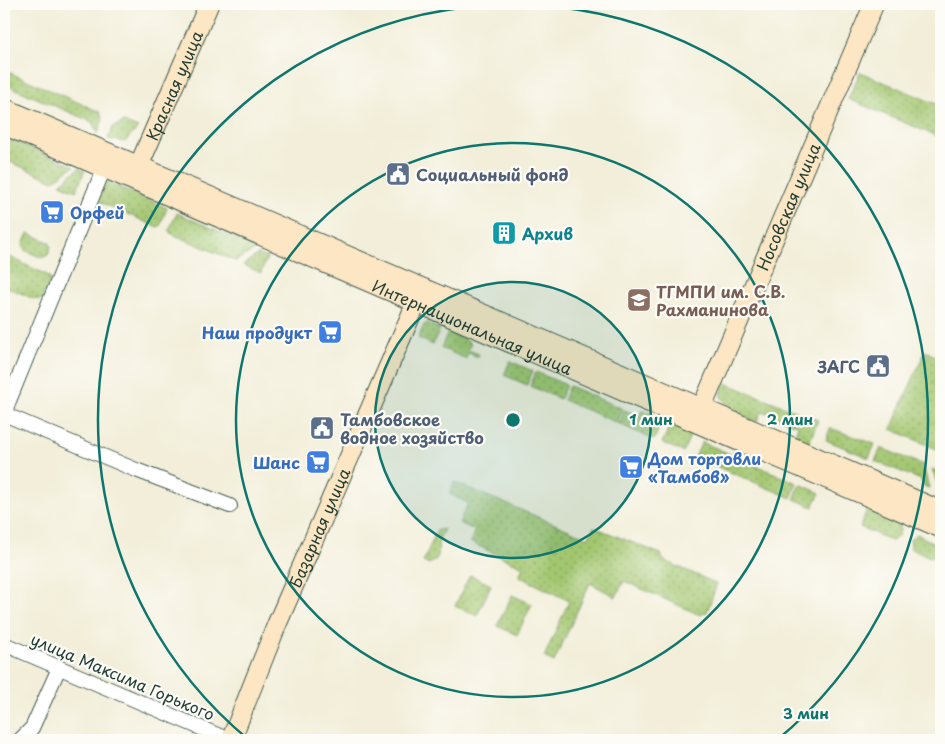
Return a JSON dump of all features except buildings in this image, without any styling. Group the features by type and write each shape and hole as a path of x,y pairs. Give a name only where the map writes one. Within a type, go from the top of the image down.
{"main road":[{"name":"Красная улица","path":"136,173 209,4"},
{"name":"Носовская улица","path":"698,415 874,4"},
{"name":"Интернациональная улица","path":"4,108 136,173 419,296 698,415 941,511"},
{"name":"Интернациональная улица","path":"4,125 104,168 136,173"},
{"name":"Базарная улица","path":"230,740 277,624 419,296"},
{"name":"Интернациональная улица","path":"698,415 941,528"}],"street":[{"path":"104,168 4,414 136,470 230,506"},
{"name":"улица Максима Горького","path":"4,644 230,740"},
{"path":"20,740 32,728 59,668"}],"green space":[{"path":"4,70 100,112 103,119 98,134 92,122 4,84"},
{"path":"860,72 941,106 941,138 848,99"},
{"path":"124,122 138,128 125,142 108,139 113,127"},
{"path":"4,136 74,166 53,181 4,159"},
{"path":"79,168 85,171 76,191 60,184"},
{"path":"106,181 167,208 160,226 157,227 97,201"},
{"path":"177,213 257,249 235,261 170,233 169,230"},
{"path":"28,233 49,242 51,247 48,255 42,258 24,250 23,244"},
{"path":"4,254 49,276 50,281 42,300 34,299 4,286"},
{"path":"258,254 267,258 261,273 243,265"},
{"path":"427,323 440,329 433,345 418,338 424,325"},
{"path":"448,332 469,341 468,343 471,344 468,350 479,354 478,357 468,353 466,359 441,348"},
{"path":"925,351 941,359 941,451 891,429"},
{"path":"510,361 533,371 527,385 504,375"},
{"path":"536,372 566,385 560,399 530,386"},
{"path":"723,382 818,420 809,443 794,437 798,426 762,411 757,422 733,412 721,397"},
{"path":"569,386 623,409 617,423 563,400"},
{"path":"625,410 639,416 642,410 663,419 654,440 619,424"},
{"path":"671,423 692,432 683,452 662,443"},
{"path":"830,428 875,444 869,458 826,440"},
{"path":"702,442 797,483 791,498 695,457"},
{"path":"881,448 923,465 929,488 924,486 921,480 875,461"},
{"path":"932,469 941,473 941,490 939,489"},
{"path":"454,482 588,538 594,527 661,554 663,560 717,584 707,612 700,615 624,581 616,597 590,583 554,662 544,657 569,601 519,576 523,567 470,542 475,530 459,523 468,503 449,494"},
{"path":"800,484 820,493 813,507 794,499"},
{"path":"868,507 900,521 899,532 895,539 892,541 860,527"},
{"path":"444,529 439,540 438,557 428,564 423,562 437,530"},
{"path":"917,534 941,547 940,561 911,549 910,539"},
{"path":"470,575 491,585 477,616 455,606"},
{"path":"512,595 532,604 517,635 497,626"}],"place":[{"name":"Социальный фонд","path":"398,174"},
{"name":"Орфей","path":"52,212"},
{"name":"Архив","path":"504,233"},
{"name":"ТГМПИ им. С.В. Рахманинова","path":"639,300"},
{"name":"Наш продукт","path":"330,332"},
{"name":"ЗАГС","path":"878,366"},
{"name":"Тамбовское водное хозяйство","path":"322,428"},
{"name":"Шанс","path":"318,462"},
{"name":"Дом торговли «Тамбов»","path":"631,467"}]}
